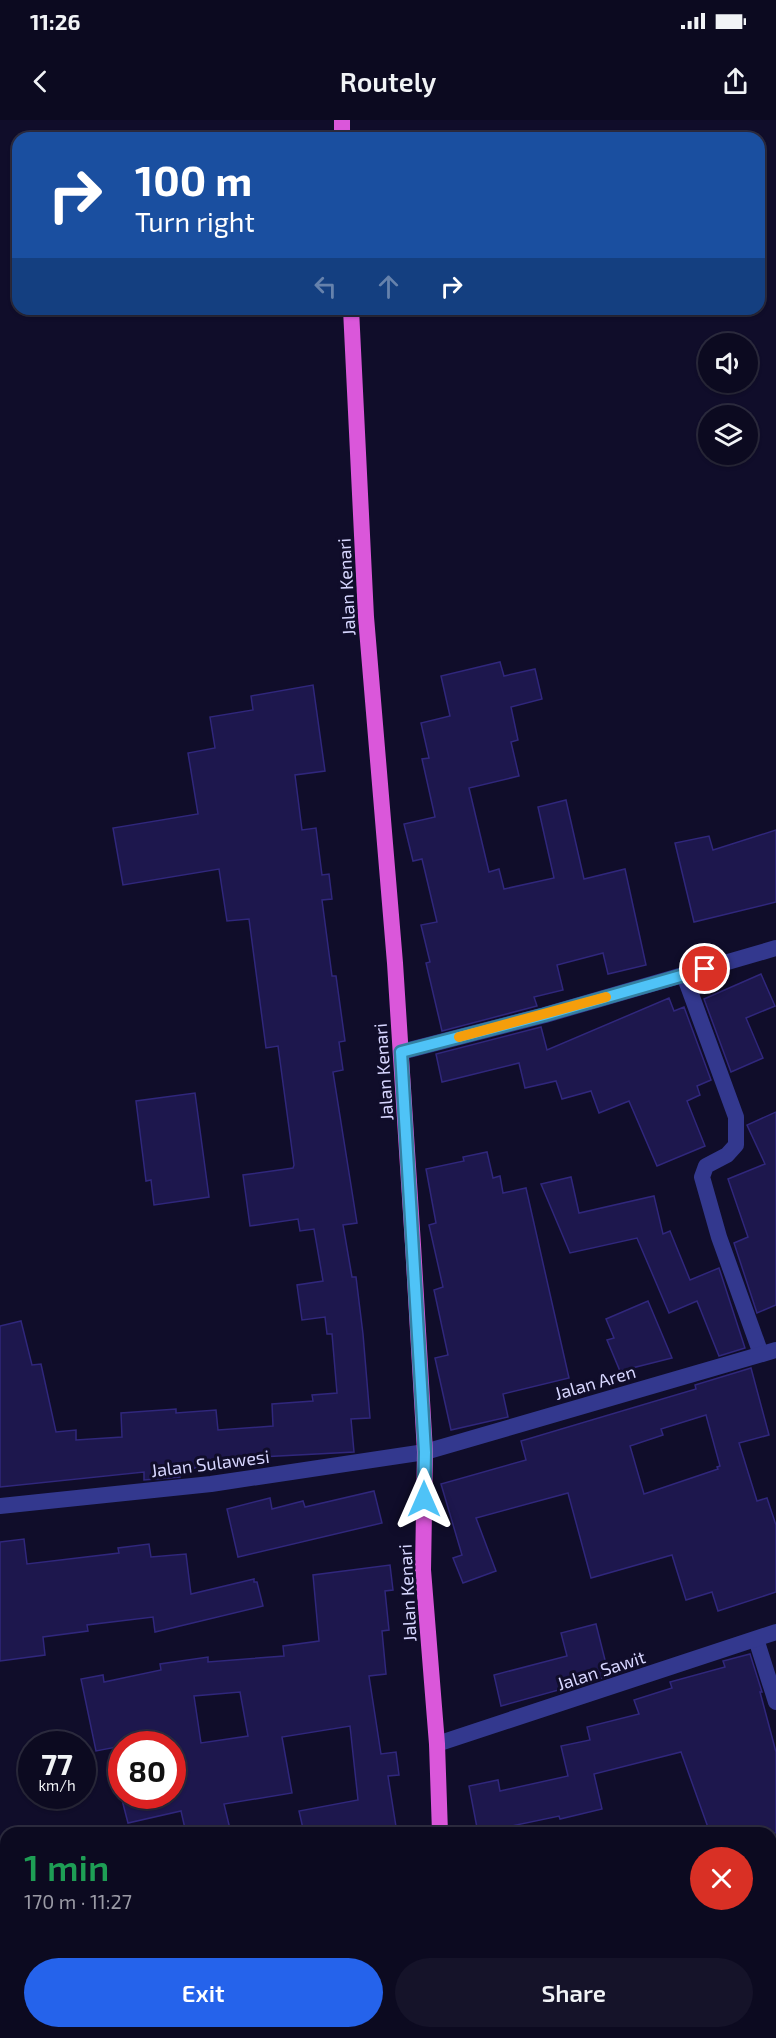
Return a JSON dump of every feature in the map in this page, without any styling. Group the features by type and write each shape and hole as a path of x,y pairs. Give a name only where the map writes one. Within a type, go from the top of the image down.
{"highway":[{"name":"Jalan Kenari","path":"351,315 366,617 401,1052 425,1452 423,1570 437,1744 440,1827"}],"street":[{"path":"401,1052 544,1015 776,948"},
{"path":"684,975 736,1117 736,1145 727,1155 706,1166 702,1177 719,1237 768,1352"},
{"name":"Jalan Aren","path":"425,1452 768,1352"},
{"name":"Jalan Sulawesi","path":"0,1506 211,1484 425,1452"},
{"name":"Jalan Sawit","path":"437,1744 776,1632"},
{"path":"756,1639 776,1702"}],"building":[{"path":"500,662 504,676 535,669 542,699 511,707 518,740 511,742 519,776 469,788 489,872 499,869 504,889 554,878 538,807 566,800 584,879 625,869 646,965 608,974 603,953 557,965 563,990 534,997 537,1006 442,1031 426,963 430,962 421,925 437,922 422,859 413,861 404,824 435,817 422,759 429,758 421,723 450,716 441,676"},
{"path":"313,685 325,771 295,775 302,830 316,828 322,875 329,874 332,899 322,900 332,976 336,976 345,1041 339,1042 343,1070 333,1072 357,1223 343,1225 352,1277 356,1277 370,1418 351,1419 354,1452 260,1457 262,1464 180,1469 180,1477 144,1480 144,1472 0,1487 0,1326 21,1321 32,1365 41,1364 56,1432 76,1430 76,1440 122,1437 121,1413 176,1409 176,1413 216,1410 218,1430 273,1426 272,1404 313,1401 312,1395 337,1393 332,1334 327,1334 325,1317 302,1320 297,1285 323,1281 314,1229 300,1231 298,1219 250,1226 243,1175 293,1168 294,1165 278,1046 266,1048 249,919 227,921 219,869 123,885 113,828 198,814 188,753 215,748 210,717 253,710 251,696"},
{"path":"776,830 776,902 694,922 675,843 709,836 713,850"},
{"path":"761,974 775,1006 746,1018 763,1058 731,1072 704,999"},
{"path":"669,998 674,1011 684,1007 711,1080 697,1086 700,1095 687,1101 705,1146 657,1166 629,1101 599,1113 591,1091 562,1099 556,1081 525,1088 519,1063 442,1082 436,1054 541,1027 547,1050"},
{"path":"195,1093 209,1197 154,1205 151,1180 146,1181 136,1101"},
{"path":"776,1112 776,1305 757,1313 734,1243 748,1237 728,1179 765,1164 747,1125"},
{"path":"487,1152 493,1178 500,1176 503,1193 526,1188 569,1378 503,1394 508,1417 451,1430 435,1358 448,1355 434,1290 443,1287 429,1225 436,1223 426,1169 464,1161 463,1157"},
{"path":"571,1177 579,1213 654,1196 663,1234 670,1231 690,1280 719,1268 745,1348 719,1356 697,1301 669,1313 637,1238 570,1253 541,1184"},
{"path":"648,1301 672,1358 620,1371 607,1340 614,1338 606,1319"},
{"path":"751,1368 769,1435 739,1443 757,1501 767,1498 776,1525 776,1592 718,1611 712,1592 686,1600 672,1555 591,1578 568,1493 476,1518 496,1571 463,1583 453,1558 462,1555 441,1484 526,1460 521,1441 696,1389 695,1385","holes":["706,1415 720,1466 717,1467 718,1469 644,1494 630,1446 663,1435 661,1429"]},
{"path":"374,1491 382,1523 238,1557 227,1509 270,1498 272,1509 303,1501 305,1507"},
{"path":"24,1539 27,1564 119,1553 118,1548 149,1544 151,1557 186,1554 191,1594 254,1579 254,1582 257,1582 263,1606 155,1632 153,1617 87,1625 88,1631 43,1637 45,1655 0,1661 0,1542"},
{"path":"390,1565 393,1590 385,1591 389,1630 382,1631 386,1674 369,1676 381,1754 396,1752 399,1775 388,1776 396,1827 303,1827 299,1811 358,1800 350,1726 282,1737 292,1793 224,1804 230,1827 185,1827 181,1811 128,1823 124,1809 186,1809 186,1731 108,1731 108,1749 96,1751 96,1731 92,1731 81,1679 103,1675 104,1682 161,1670 160,1664 208,1657 208,1662 284,1656 283,1646 319,1641 313,1575","holes":["240,1692 248,1736 201,1743 194,1696"]},
{"path":"596,1624 609,1676 501,1706 494,1675 567,1656 561,1633"},
{"path":"750,1654 762,1692 760,1692 776,1752 776,1827 708,1827 681,1752 594,1774 602,1809 560,1819 559,1816 507,1827 477,1827 469,1786 498,1780 500,1791 568,1776 561,1746 590,1740 587,1727 639,1714 634,1700 672,1688 670,1682 725,1667 723,1661"}],"slow traffic":[{"path":"459,1037 606,997"}],"route":[{"path":"424,1499 425,1452 401,1052 544,1015 705,969"}]}
